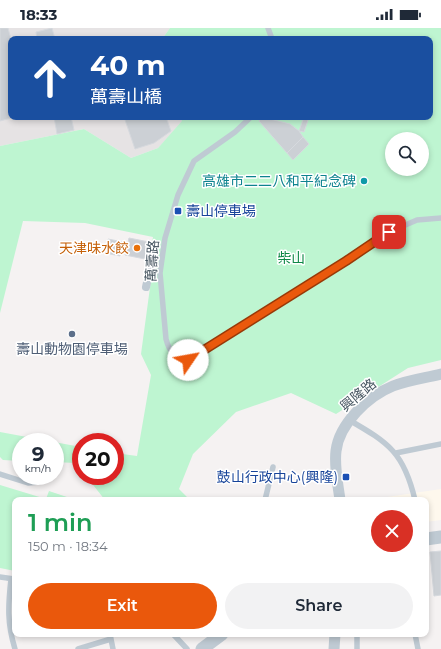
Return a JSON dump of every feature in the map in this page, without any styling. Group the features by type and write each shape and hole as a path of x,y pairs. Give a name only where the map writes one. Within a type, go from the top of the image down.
{"street":[{"path":"146,287 153,256"},
{"name":"興隆路","path":"340,497 336,468 336,450 341,432 348,420 375,396 393,386 441,374"},
{"path":"429,539 441,537"},
{"path":"202,649 218,637"},
{"path":"334,649 335,637"}],"lane":[{"name":"萬壽路","path":"248,120 235,132 194,161 178,195 168,225 160,273 166,339 169,350 172,353 188,360 246,322 346,261 389,232 417,220 441,218"},
{"path":"348,420 378,436 396,452 408,473 414,497"},
{"path":"396,452 441,444"},
{"path":"266,497 273,467"},
{"path":"0,474 12,478"},
{"path":"0,577 12,579"},
{"path":"12,585 8,608 9,629 16,649"},
{"path":"78,649 110,637 113,649"},
{"path":"176,637 187,649"},
{"path":"357,637 357,649"},
{"path":"416,637 418,649"}],"shaded area":[{"path":"0,28 170,28 164,36 8,36 8,120 182,120 183,121 158,148 131,158 84,129 0,146"},
{"path":"441,489 441,520 429,522 429,497 387,497"}],"green space":[{"name":"柴山","path":"170,28 441,28 441,360 408,368 336,414 291,393 236,412 193,454 179,489 187,497 103,497 93,485 124,485 124,454 137,456 151,375 141,354 151,280 150,255 153,237 85,223 23,221 0,313 0,146 84,129 131,158 158,148 182,120 433,120 433,36 164,36"},
{"path":"0,432 12,434 12,460 3,460 0,457"},
{"path":"64,444 72,445 72,463 64,462"},
{"path":"0,485 39,497 12,497 12,570 0,568"},
{"path":"49,491 67,497 47,497"}],"building":[{"path":"0,28 8,28 10,36 8,36 8,119 0,121"},
{"path":"52,28 54,36 37,36 36,32"},
{"path":"55,120 72,120 74,130 57,134"},
{"path":"125,120 167,120 171,131 154,143 135,149"},
{"path":"274,120 290,124 299,131 303,137 287,153 259,121"},
{"path":"303,120 308,120 304,132 299,131"},
{"path":"303,137 309,144 293,160 287,153"},
{"name":"天津味水餃","path":"129,238 149,242 145,259 125,255"},
{"path":"108,239 123,242 120,256 105,253"},
{"path":"441,551 441,595 434,596 430,552"}],"place":[{"name":"高雄市二二八和平紀念碑","path":"364,181"},
{"name":"壽山停車場","path":"178,211"},
{"name":"天津味水餃","path":"137,248"},
{"name":"壽山動物園停車場","path":"72,334"},
{"name":"鼓山行政中心(興隆)","path":"346,477"}],"route":[{"path":"188,360 246,322 346,261 389,232"}]}
